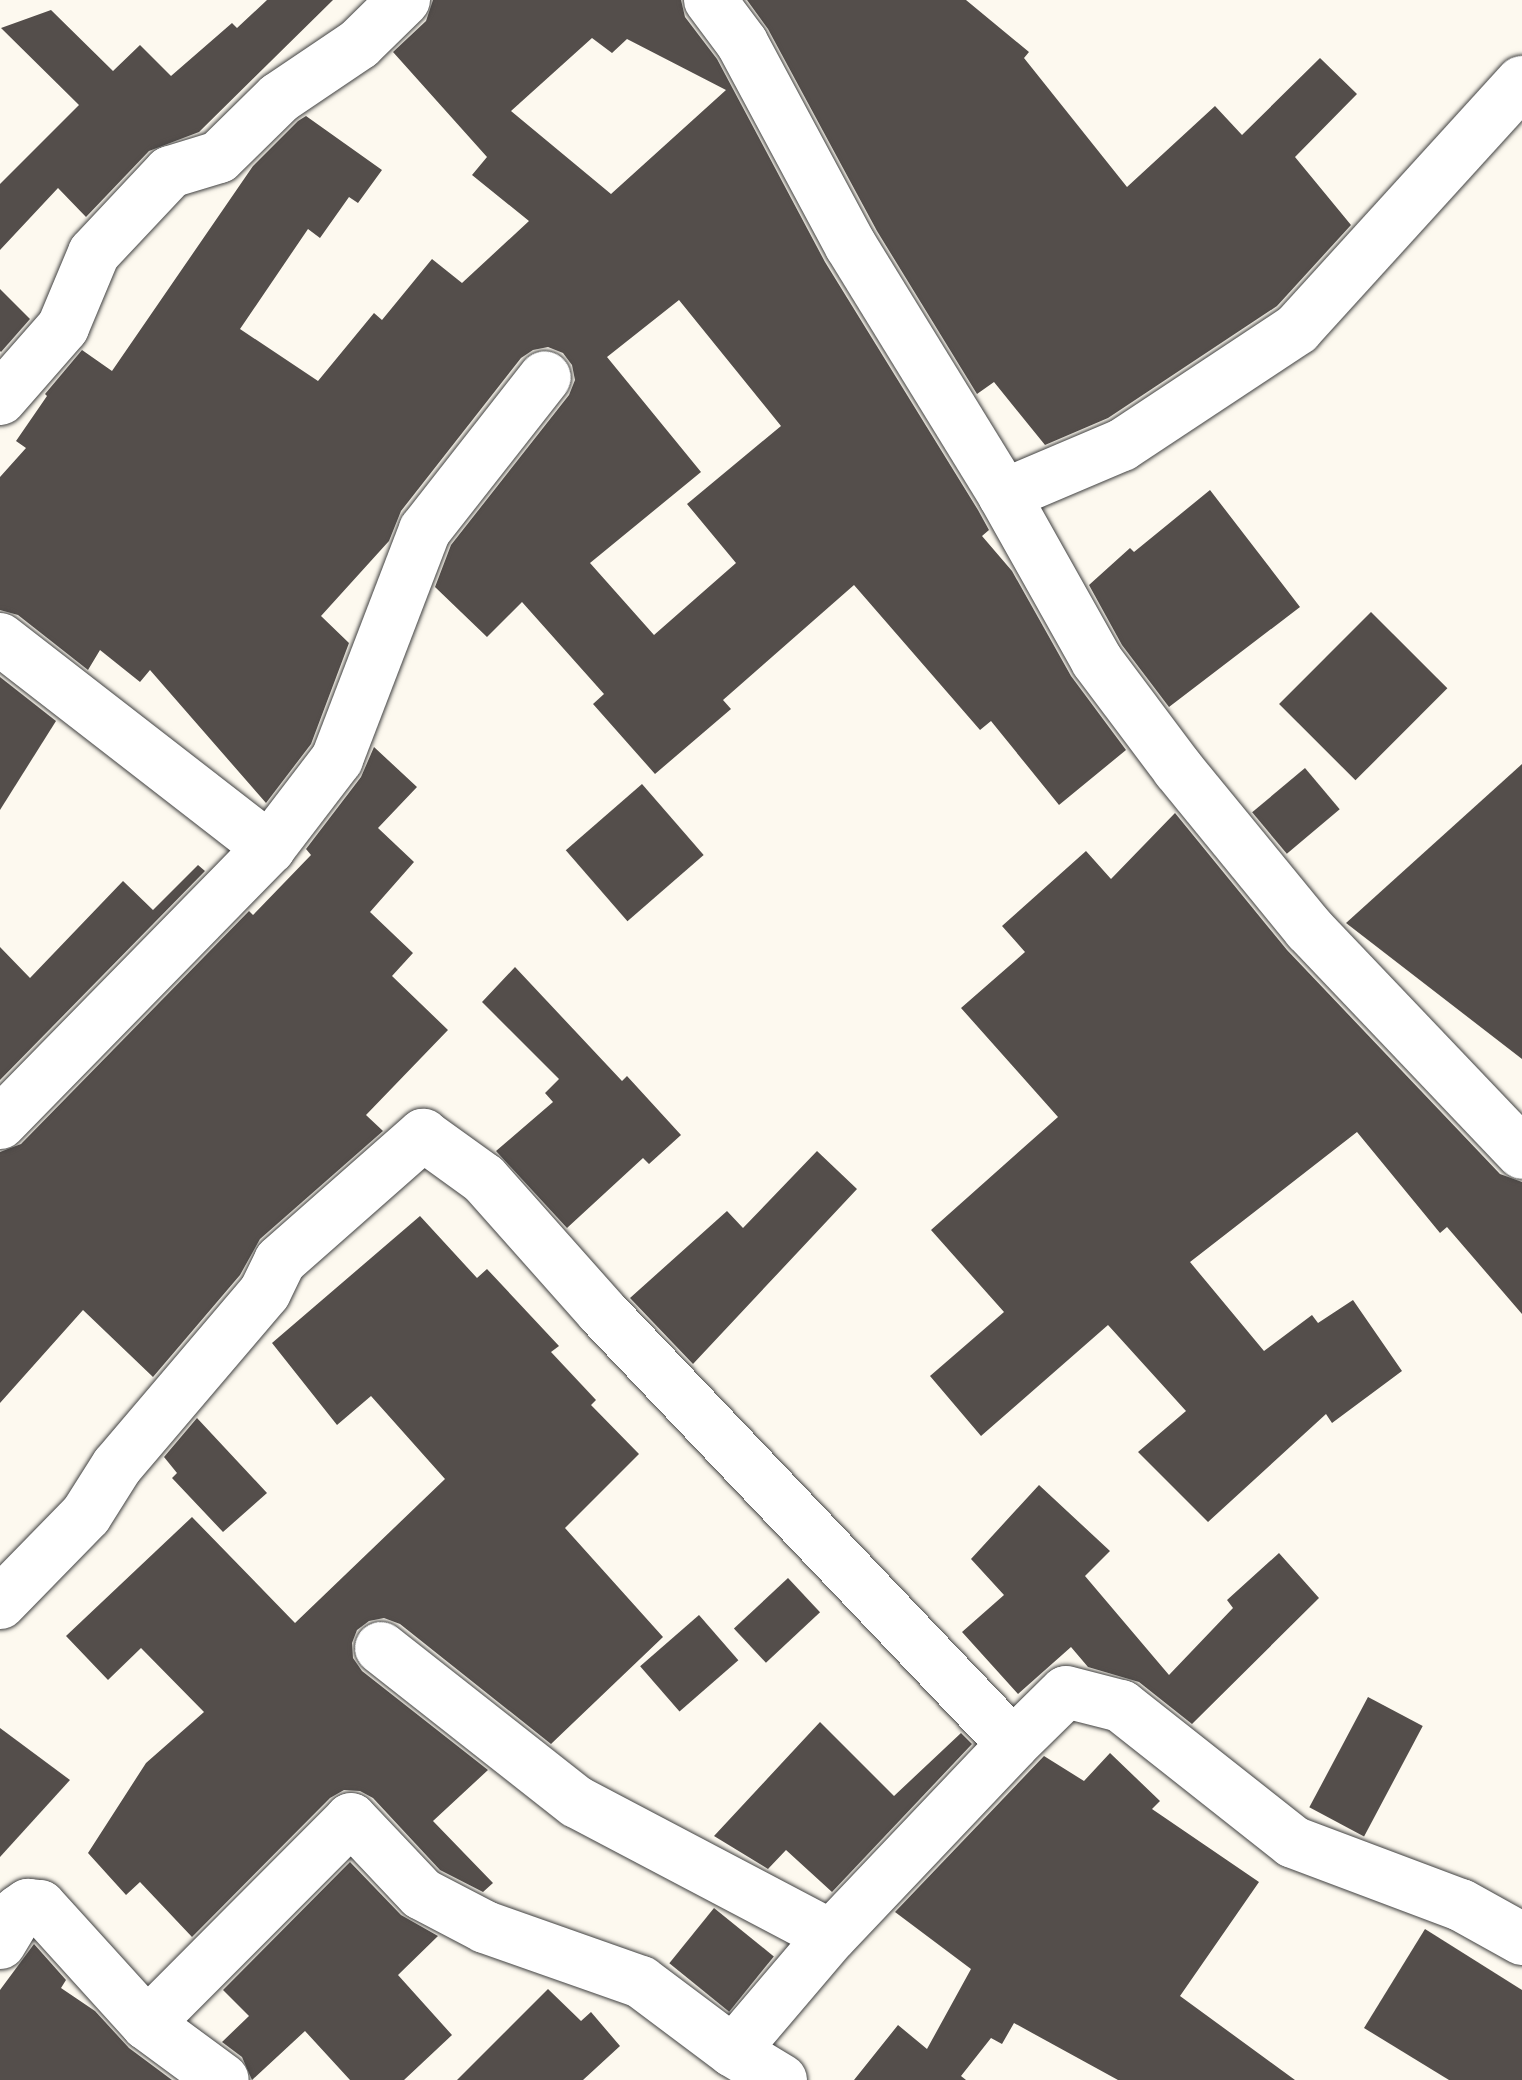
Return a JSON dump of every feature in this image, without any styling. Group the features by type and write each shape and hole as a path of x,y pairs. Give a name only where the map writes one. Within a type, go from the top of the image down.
{"street":[{"path":"0,399 64,327 94,253 170,172 219,157 279,98 359,44 404,0"},
{"path":"710,0 742,43 851,246 1004,495 1097,662 1308,929 1522,1153"},
{"path":"1004,495 1122,445 1297,329 1522,82"},
{"path":"0,1123 268,848 337,759 425,530 545,376"},
{"path":"0,639 268,848"},
{"path":"0,1603 86,1515 117,1466 264,1292 280,1261 423,1135 484,1179 615,1326 1013,1744"},
{"path":"382,1648 577,1802 832,1936"},
{"path":"733,2051 832,1936 1066,1692 1121,1706 1293,1842 1461,1904 1522,1939"},
{"path":"147,2024 351,1819 422,1894 486,1927 641,1982 733,2051 781,2080"},
{"path":"0,1944 19,1912 40,1906 147,2024 223,2080"}],"building":[{"path":"267,0 333,0 199,132 149,151 86,217 58,188 0,250 0,184 79,105 1,28 51,10 113,71 140,45 171,76 232,23 237,28"},
{"path":"433,0 681,0 685,17 717,59 825,262 978,510 989,530 982,536 1012,571 1071,676 1126,750 1059,805 991,721 980,730 854,585 723,700 731,709 655,774 593,704 604,694 522,602 487,637 435,587 451,545 569,395 575,380 572,365 563,353 548,347 521,358 401,511 389,541 321,616 349,643 311,744 266,803 150,670 140,682 100,650 88,670 18,615 0,610 0,477 26,448 16,441 45,394 82,350 112,371 253,166 298,121 306,116 382,170 358,203 349,197 320,238 308,229 240,329 318,381 374,313 382,320 432,259 462,283 529,221 472,175 487,157 393,52 426,21","holes":["592,38 612,53 627,39 726,90 611,194 511,111","679,300 781,426 687,504 736,563 654,635 590,563 701,472 607,357"]},
{"path":"747,0 966,0 1029,52 1024,58 1127,187 1215,106 1242,135 1320,58 1357,94 1295,157 1351,225 1277,306 1108,418 1045,445 994,382 977,394 877,231 768,29"},
{"path":"0,289 30,319 1,352 0,351"},
{"path":"1210,490 1300,607 1169,707 1122,645 1089,585 1130,548 1134,552"},
{"path":"1371,612 1447,688 1355,780 1279,704"},
{"path":"0,677 56,721 0,810"},
{"path":"374,747 417,787 378,828 414,862 370,912 413,953 392,976 448,1030 366,1115 383,1131 260,1239 240,1275 153,1377 83,1310 0,1403 0,1152 21,1144 249,911 253,915 311,855 306,849 361,777"},
{"path":"1522,764 1522,1059 1346,923"},
{"path":"1305,768 1340,809 1287,854 1252,812"},
{"path":"642,784 704,855 627,921 566,850"},
{"path":"1175,813 1287,950 1500,1174 1522,1182 1522,1314 1447,1227 1440,1233 1357,1132 1190,1262 1264,1351 1312,1315 1318,1323 1353,1300 1402,1371 1332,1423 1326,1414 1208,1522 1138,1452 1186,1411 1108,1325 981,1436 930,1376 1004,1312 931,1230 1058,1117 961,1008 1025,952 1002,926 1086,851 1111,879"},
{"path":"198,865 205,871 0,1080 0,947 30,978 123,881 153,910"},
{"path":"515,967 622,1081 627,1076 681,1135 649,1164 643,1158 567,1228 496,1151 553,1102 545,1093 559,1079 482,1002"},
{"path":"817,1151 857,1189 693,1364 630,1298 727,1211 743,1228"},
{"path":"420,1216 477,1278 487,1269 559,1346 551,1352 596,1400 591,1405 639,1454 565,1528 663,1637 551,1744 400,1624 384,1618 369,1621 357,1630 352,1643 353,1658 362,1671 488,1770 433,1821 493,1883 483,1892 440,1870 373,1798 360,1791 344,1790 330,1798 192,1937 140,1882 126,1895 88,1853 146,1763 204,1712 141,1648 108,1680 66,1636 192,1517 295,1623 445,1479 371,1396 337,1425 272,1343"},
{"path":"197,1418 267,1493 223,1532 172,1478 177,1473 164,1457"},
{"path":"1039,1485 1110,1551 1085,1576 1169,1675 1233,1608 1227,1600 1279,1553 1319,1598 1192,1724 1139,1682 1088,1667 1071,1647 1018,1694 962,1632 1004,1595 971,1559"},
{"path":"788,1578 820,1612 766,1663 734,1628"},
{"path":"699,1615 738,1660 679,1711 640,1666"},
{"path":"1368,1697 1423,1726 1364,1836 1309,1807"},
{"path":"820,1722 894,1796 961,1733 972,1744 832,1892 786,1850 768,1869 714,1836"},
{"path":"0,1728 70,1780 0,1857"},
{"path":"1110,1753 1160,1801 1152,1809 1259,1882 1180,1996 1295,2080 1118,2080 1014,2023 1002,2044 991,2038 961,2076 966,2080 854,2080 898,2025 927,2049 971,1969 895,1912 1044,1756 1084,1781"},
{"path":"350,1862 401,1915 438,1936 398,1975 452,2035 404,2080 350,2080 305,2031 252,2080 242,2057 222,2042 249,2016 223,1990"},
{"path":"714,1908 774,1956 729,2012 669,1963"},
{"path":"1425,1929 1522,1990 1522,2080 1449,2080 1364,2028"},
{"path":"34,1944 66,1980 61,1988 95,2011 129,2048 172,2080 0,2080 0,1990"},
{"path":"548,1989 581,2021 591,2012 620,2046 583,2080 457,2080"}]}
